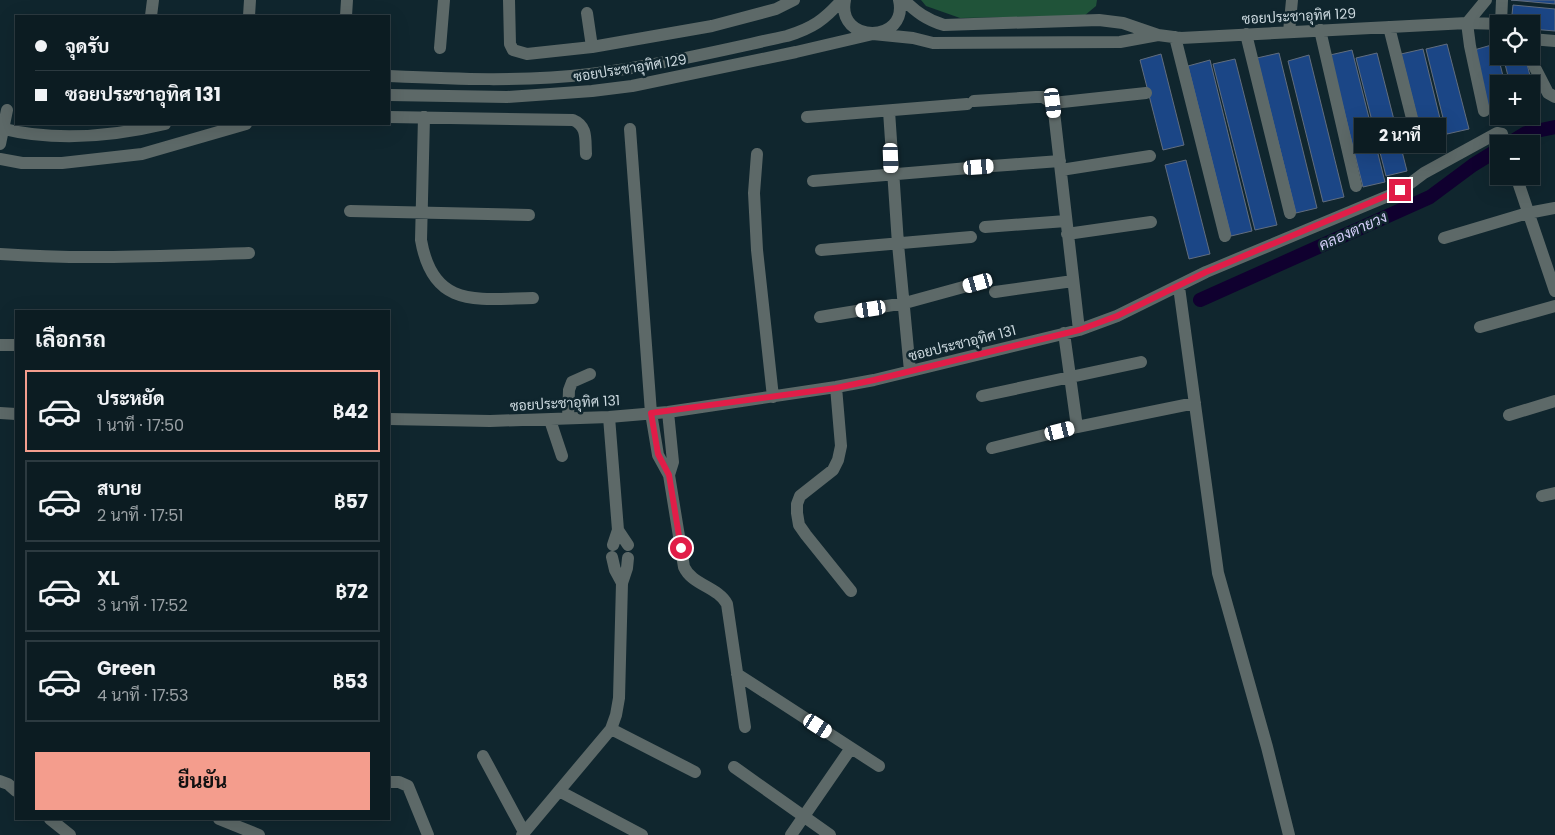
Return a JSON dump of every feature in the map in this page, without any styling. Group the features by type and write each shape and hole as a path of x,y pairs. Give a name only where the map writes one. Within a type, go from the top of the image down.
{"street":[{"path":"151,15 153,0"},
{"path":"249,15 250,0"},
{"path":"346,15 347,0"},
{"path":"440,48 444,0"},
{"path":"509,0 510,44 513,50 527,54 592,47 712,26 776,9 794,0"},
{"name":"ซอยประชาอุทิศ 129","path":"844,0 845,13 849,22 864,32 912,38 934,43 1120,42 1158,35"},
{"name":"ซอยประชาอุทิศ 129","path":"390,76 502,79 542,78 632,68 787,36 810,29 844,0"},
{"name":"ซอยประชาอุทิศ 129","path":"390,95 507,97 632,86 882,32 890,28 896,21 900,12 899,0"},
{"name":"ซอยประชาอุทิศ 129","path":"904,0 921,16 944,25 1099,20 1123,23 1158,35 1175,37 1490,23"},
{"path":"1289,32 1292,0"},
{"path":"1484,111 1467,23 1486,0"},
{"path":"1501,15 1502,0"},
{"path":"587,13 592,47"},
{"path":"1389,27 1419,146"},
{"path":"1320,30 1356,186"},
{"path":"1246,34 1290,213"},
{"path":"1175,37 1225,236"},
{"path":"1540,40 1555,41"},
{"path":"1534,65 1548,93 1555,97"},
{"path":"407,77 408,95"},
{"path":"807,117 1036,97 1043,97 1053,103 1146,94"},
{"path":"1053,103 1079,330"},
{"path":"0,144 1,129 8,110"},
{"path":"889,111 892,174 910,371"},
{"path":"390,117 573,120 583,127 586,154"},
{"path":"424,117 421,240 424,256 438,281 462,297 475,299 533,298"},
{"path":"1,129 56,137 87,137 119,134 161,125"},
{"path":"0,159 22,163 62,163 142,154 243,125"},
{"path":"630,129 651,413 658,454 669,475 684,567 687,574 723,597 727,604 745,727"},
{"name":"ซอยประชาอุทิศ 131","path":"390,419 550,420 668,412 836,388 1079,330 1117,316 1206,272 1400,190 1424,174 1490,144"},
{"path":"757,154 754,193 757,250 773,397"},
{"path":"813,181 974,168 1060,165 1150,156"},
{"path":"1519,185 1555,291"},
{"path":"1444,238 1528,213 1555,208"},
{"path":"350,211 528,215"},
{"path":"985,227 1066,221"},
{"path":"1067,234 1151,222"},
{"path":"821,250 971,237"},
{"path":"0,254 116,257 248,253"},
{"path":"995,292 1073,281"},
{"path":"820,317 905,304 978,283"},
{"path":"1179,287 1218,573 1290,835"},
{"path":"1480,327 1555,306"},
{"path":"1064,333 1077,427"},
{"path":"0,345 15,345"},
{"path":"982,396 1141,362"},
{"path":"568,418 569,390 572,382 590,374"},
{"path":"836,388 841,446 838,460 833,470 800,496 797,504 797,513 799,524 806,535 852,591"},
{"path":"1509,415 1555,401"},
{"path":"992,448 1077,427 1195,403"},
{"path":"668,412 673,462 669,475"},
{"path":"0,413 15,414"},
{"path":"609,417 618,530 613,551 615,570 622,583"},
{"path":"550,420 562,456"},
{"path":"1542,496 1555,493"},
{"path":"483,756 523,833 611,729 619,698 622,583 627,568 628,552 618,530"},
{"path":"737,674 879,766"},
{"path":"611,729 695,772"},
{"path":"791,835 850,748"},
{"path":"734,767 830,835"},
{"path":"0,781 8,784 15,790"},
{"path":"390,782 399,782 408,786 428,835"},
{"path":"559,791 642,835"},
{"path":"51,820 70,835"},
{"path":"227,820 260,835"}],"green space":[{"path":"921,0 1097,0 1096,6 1084,16 960,18 926,6"}],"building":[{"path":"1511,0 1555,0 1555,4"},
{"path":"1513,5 1555,9 1555,31 1540,30 1540,15 1512,15"},
{"path":"1447,44 1469,129 1447,134 1426,49"},
{"path":"1490,45 1490,65 1500,65 1503,75 1490,75 1490,114 1474,50"},
{"path":"1423,49 1446,143 1425,149 1401,54"},
{"path":"1352,50 1385,182 1363,187 1330,55"},
{"path":"1279,53 1317,208 1296,213 1257,58"},
{"path":"1377,53 1407,171 1386,176 1356,58"},
{"path":"1161,54 1184,145 1163,150 1140,60"},
{"path":"1309,55 1344,197 1323,202 1288,61"},
{"path":"1235,59 1277,225 1255,230 1213,64"},
{"path":"1210,60 1252,231 1231,236 1188,66"},
{"path":"1505,65 1527,65 1530,75 1508,75"},
{"path":"1186,160 1210,254 1189,259 1165,165"}],"waterway":[{"name":"คลองตายวง","path":"1523,135 1555,127"},
{"name":"คลองตายวง","path":"1200,300 1430,197 1490,155"}],"route":[{"path":"681,548 669,475 658,454 651,413 836,388 1079,330 1117,316 1206,272 1400,190"}]}
